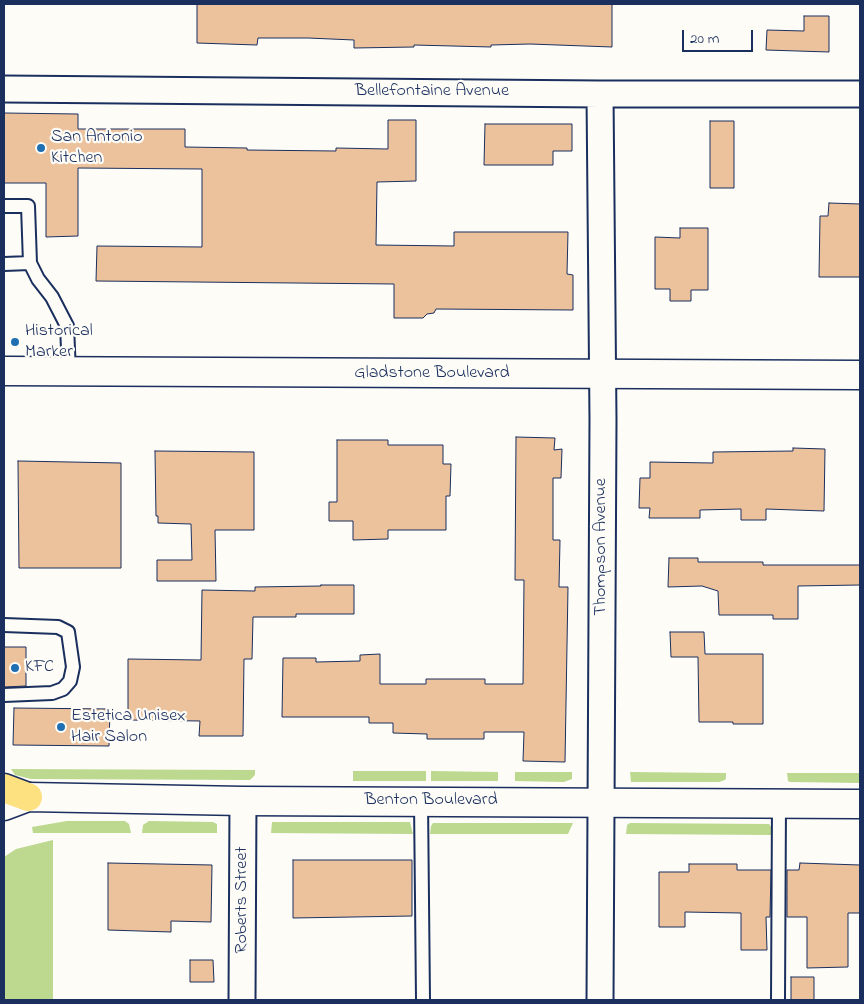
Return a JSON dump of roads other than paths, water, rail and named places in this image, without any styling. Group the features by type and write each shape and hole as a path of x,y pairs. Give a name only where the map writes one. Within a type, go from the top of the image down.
{"street":[{"name":"Bellefontaine Avenue","path":"4,88 600,94 860,94"},
{"name":"Thompson Avenue","path":"600,94 603,375 600,1000"},
{"name":"Gladstone Boulevard","path":"4,371 860,376"},
{"name":"Benton Boulevard","path":"12,797 860,804"},
{"name":"Roberts Street","path":"242,1000 244,800"}],"lane":[{"path":"4,206 28,206 30,263 38,279 52,297 67,326 69,372"},
{"path":"4,264 30,263"},
{"path":"4,625 58,627 68,632 73,667 70,682 63,689 52,693 4,695"},
{"path":"421,801 422,1000"},
{"path":"778,804 778,1000"}],"place":[{"name":"San Antonio Kitchen","path":"41,148"},
{"name":"Historical Marker","path":"15,342"},
{"name":"KFC","path":"15,668"},
{"name":"Estetica Unisex Hair Salon","path":"61,727"}]}
